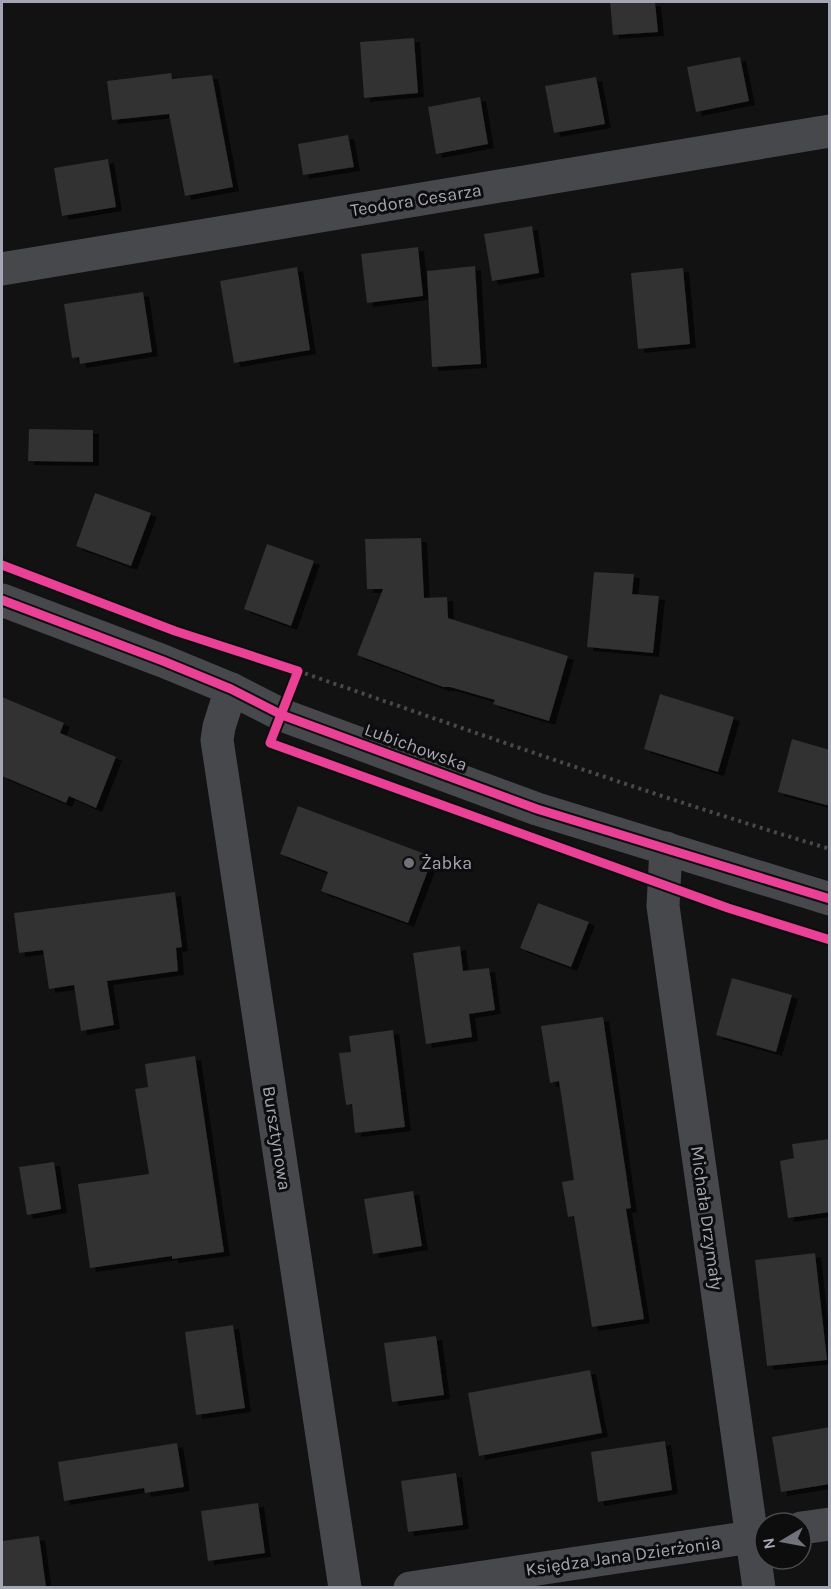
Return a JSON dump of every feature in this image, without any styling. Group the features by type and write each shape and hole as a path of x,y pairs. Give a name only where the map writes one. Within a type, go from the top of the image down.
{"street":[{"name":"Teodora Cesarza","path":"2,269 830,130"},
{"name":"Lubichowska","path":"2,600 163,661 231,689 282,715 537,809 830,899"},
{"name":"Bursztynowa","path":"231,689 217,740 345,1587"},
{"name":"Michała Drzymały","path":"666,848 663,906 754,1511"},
{"path":"813,1526 830,1524"},
{"name":"Księdza Jana Dzierżonia","path":"410,1587 753,1537"},
{"name":"Michała Drzymały","path":"759,1571 759,1587"}],"path":[{"path":"298,671 584,770 740,822 830,849"}],"building":[{"path":"610,2 655,2 658,32 613,35"},
{"path":"414,38 418,93 364,98 360,42"},
{"path":"740,57 749,101 696,112 687,67"},
{"path":"171,73 172,79 212,75 233,187 185,196 169,114 112,120 107,81"},
{"path":"596,77 605,124 554,133 545,86"},
{"path":"480,97 488,144 436,154 428,107"},
{"path":"348,135 354,167 303,175 298,144"},
{"path":"108,159 116,207 62,216 54,168"},
{"path":"532,226 539,273 492,281 484,234"},
{"path":"418,247 423,296 367,303 361,254"},
{"path":"475,266 481,364 432,367 427,271"},
{"path":"297,267 310,350 234,363 220,281"},
{"path":"683,268 690,344 638,349 631,273"},
{"path":"143,292 152,352 80,364 79,357 72,358 64,304"},
{"path":"29,429 93,430 93,462 28,461"},
{"path":"95,493 151,513 131,566 76,546"},
{"path":"421,538 424,598 447,597 448,618 568,656 549,721 493,704 495,700 443,687 357,655 383,589 367,589 365,539"},
{"path":"267,544 314,561 291,626 244,609"},
{"path":"594,572 634,574 632,594 659,596 653,653 587,647"},
{"path":"660,694 734,717 718,772 644,749"},
{"path":"2,697 64,723 60,733 116,757 96,808 69,796 66,803 2,776"},
{"path":"792,739 830,750 830,806 778,792"},
{"path":"298,806 433,857 408,923 321,891 328,872 280,854"},
{"path":"175,892 182,947 176,948 178,971 107,981 114,1025 81,1031 74,985 49,989 43,950 19,953 14,913"},
{"path":"538,903 589,922 571,967 520,948"},
{"path":"460,946 463,971 489,968 495,1010 469,1014 472,1037 426,1044 413,953"},
{"path":"732,978 792,995 776,1052 716,1035"},
{"path":"603,1017 631,1208 626,1209 644,1319 592,1327 574,1216 568,1217 562,1182 574,1180 559,1081 550,1083 541,1026"},
{"path":"393,1030 405,1127 355,1133 352,1104 346,1105 339,1053 351,1052 349,1036"},
{"path":"195,1056 224,1252 172,1259 172,1256 90,1268 78,1184 149,1174 135,1089 148,1087 145,1064"},
{"path":"830,1139 830,1212 788,1218 780,1161 794,1158 792,1144"},
{"path":"54,1162 61,1209 27,1215 19,1167"},
{"path":"413,1191 422,1246 373,1254 364,1199"},
{"path":"815,1253 827,1360 767,1366 755,1260"},
{"path":"233,1325 245,1408 196,1415 185,1332"},
{"path":"436,1336 444,1395 392,1402 384,1343"},
{"path":"590,1370 602,1433 479,1456 468,1393"},
{"path":"830,1427 830,1484 781,1492 772,1437"},
{"path":"665,1441 672,1490 598,1502 591,1452"},
{"path":"177,1443 184,1487 145,1493 144,1488 64,1501 58,1462"},
{"path":"456,1473 463,1525 408,1532 401,1481"},
{"path":"258,1503 265,1553 208,1561 201,1511"},
{"path":"39,1536 46,1587 2,1587 2,1541"}],"cycle path":[{"path":"2,565 175,631 298,671 270,743 728,908 830,940"},
{"path":"2,600 163,661 231,689 282,715 537,809 830,899"}],"place":[{"name":"Żabka","path":"409,863"}]}
